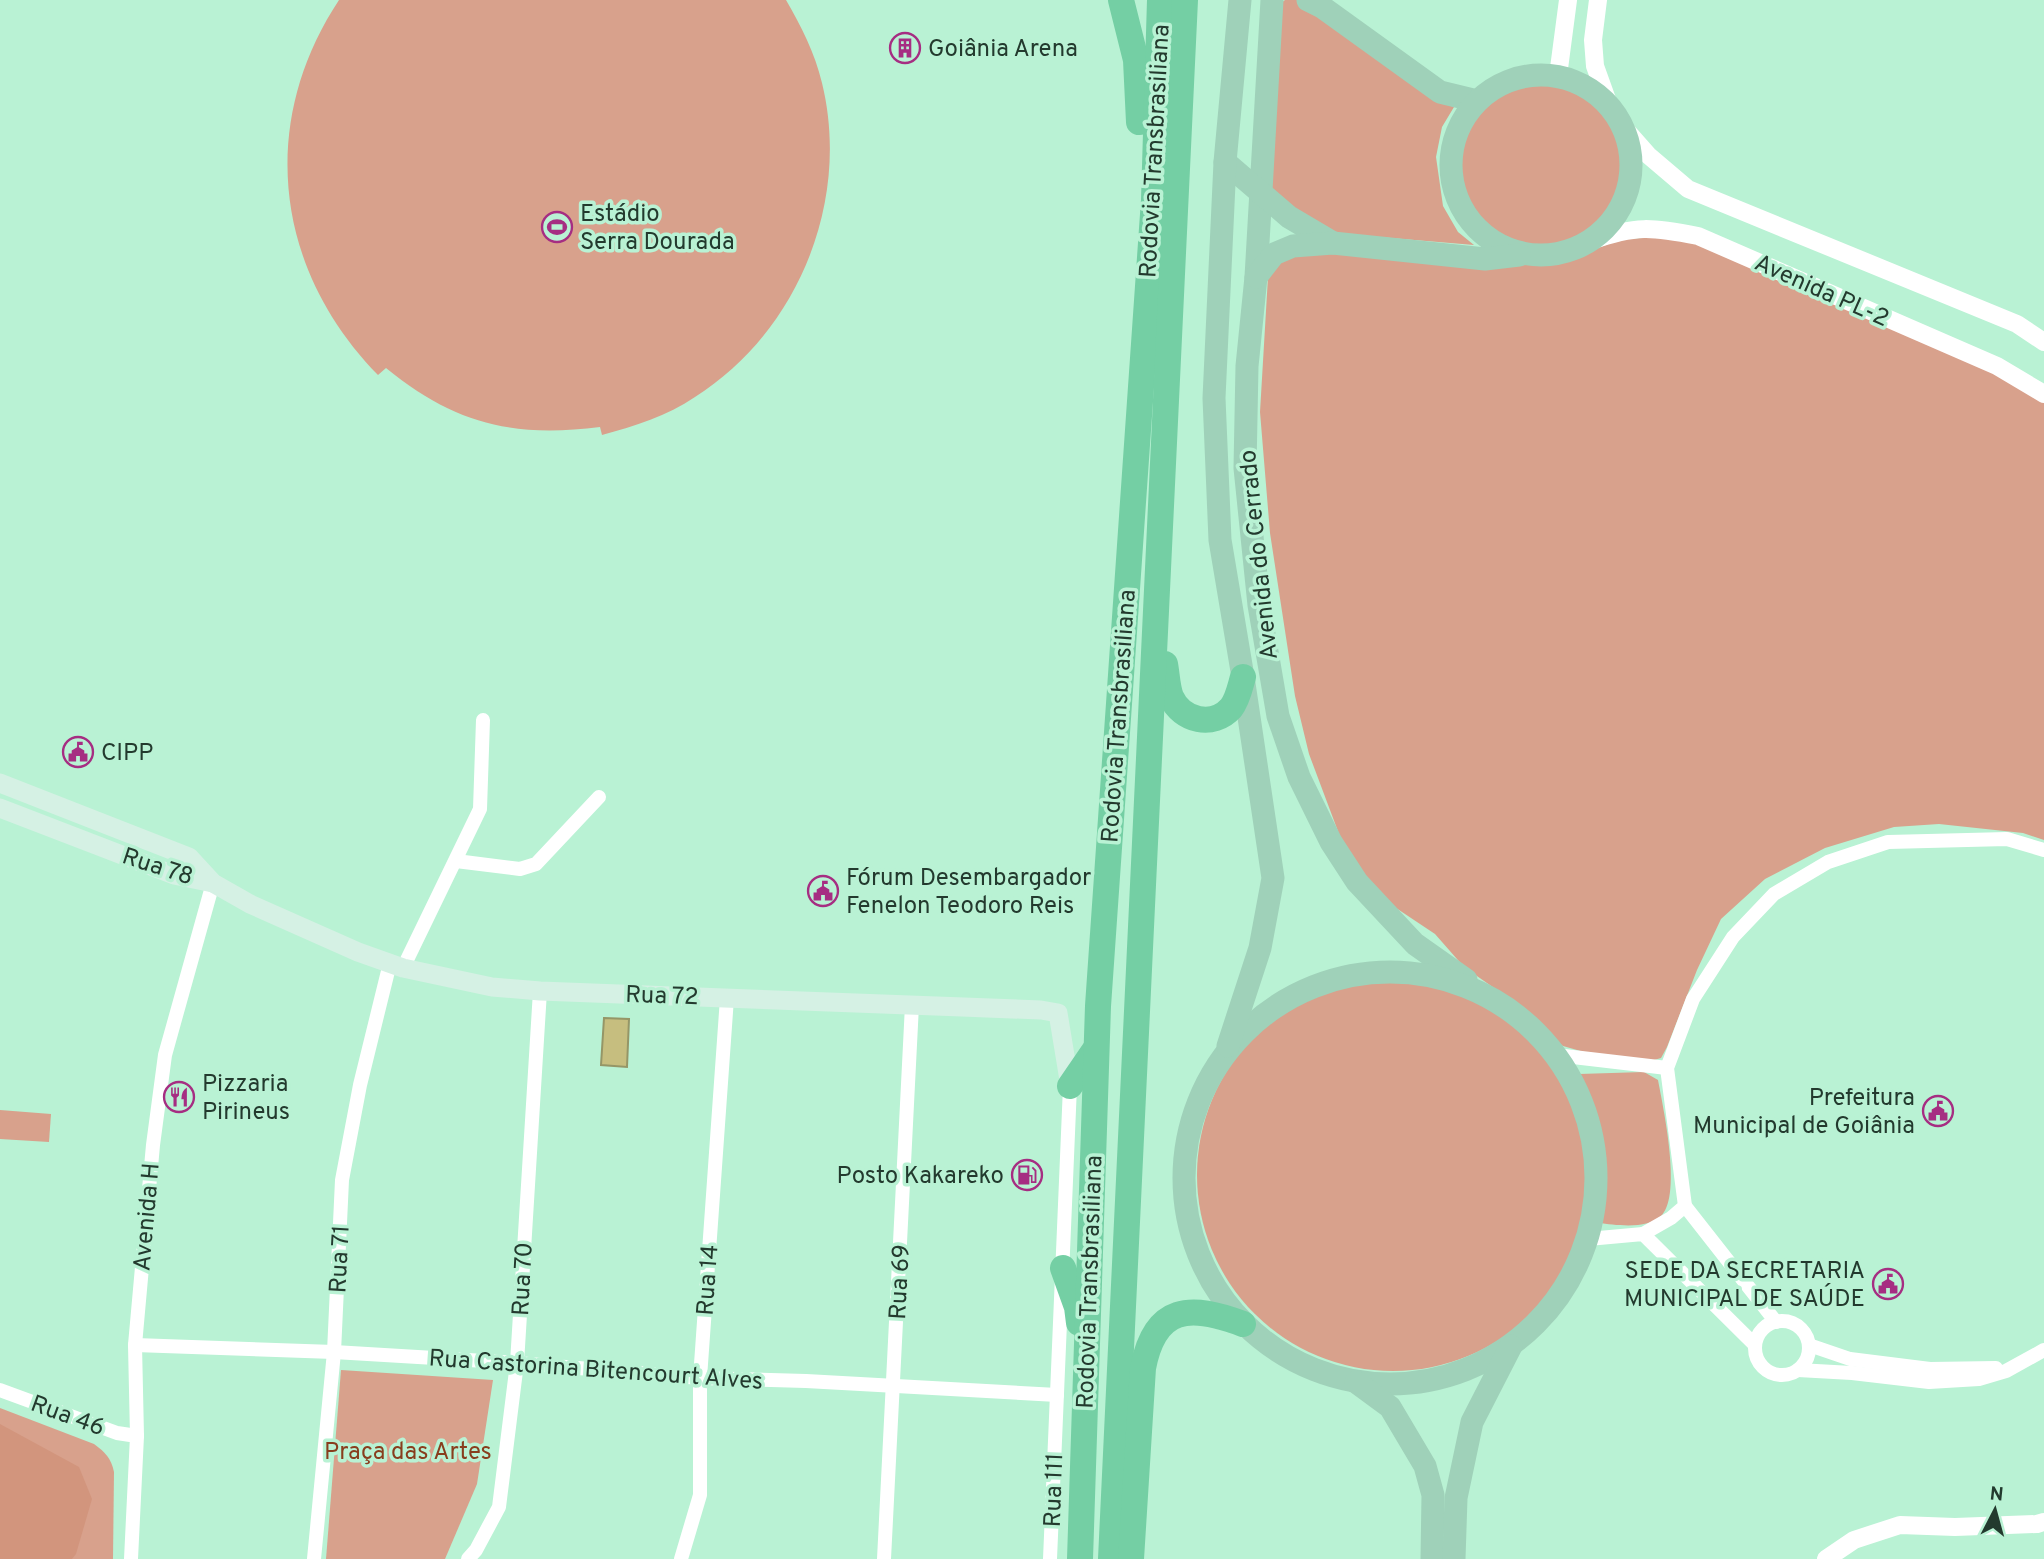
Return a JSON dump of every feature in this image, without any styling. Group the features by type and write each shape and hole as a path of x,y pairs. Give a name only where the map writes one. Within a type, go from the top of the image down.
{"highway":[{"path":"1121,0 1129,23 1138,72 1139,186 1150,258"},
{"name":"Rodovia Transbrasiliana","path":"1080,1559 1096,1048 1150,258 1160,0"},
{"name":"Rodovia Transbrasiliana","path":"1111,1559 1185,0"},
{"path":"1157,614 1170,695 1185,713 1202,721 1221,716 1235,702 1243,677"},
{"path":"1070,1086 1096,1048"},
{"path":"1063,1268 1077,1307 1085,1389"},
{"path":"1130,1559 1147,1343 1160,1326 1174,1317 1191,1312 1213,1313 1243,1324"}],"main road":[{"name":"Avenida do Cerrado","path":"1272,0 1256,276 1247,366 1245,468 1259,605 1278,716 1298,777 1331,842 1357,882 1415,944 1531,1026 1569,1071 1589,1117 1598,1167 1595,1218 1588,1239 1550,1311 1511,1346"},
{"name":"Avenida do Cerrado","path":"1227,1048 1260,948 1273,878 1220,540 1214,398 1225,162 1241,1"},
{"path":"1316,2 1440,92 1477,101"},
{"path":"1256,276 1274,254 1293,246 1333,243 1485,259 1527,254 1560,254 1591,241 1614,220 1629,192 1632,160 1625,130 1609,105 1586,86 1558,76 1529,76 1501,84 1477,101 1462,121 1453,144 1450,169 1455,193 1466,215 1482,234 1503,247 1527,254"},
{"path":"1225,162 1289,217 1333,243"},
{"name":"Rua 78","path":"0,783 189,858 213,883"},
{"name":"Rua 78","path":"1,811 174,876 213,883"},
{"name":"Rua 72","path":"213,883 250,904 358,952 397,966 492,987 1041,1010 1058,1013 1070,1086"},
{"path":"1483,992 1416,972 1345,975 1280,1001 1227,1048 1197,1100 1182,1158 1186,1219 1207,1276 1243,1324 1285,1356 1333,1377 1356,1382 1411,1384 1464,1372 1511,1346"},
{"path":"1454,1559 1456,1498 1472,1422 1511,1346"},
{"path":"1356,1382 1390,1407 1425,1466 1433,1495 1433,1559"}],"street":[{"path":"1558,76 1568,0"},
{"path":"1598,0 1593,40 1595,66 1609,105"},
{"name":"Avenida PL-2","path":"1625,130 1648,155 1688,189 2017,324 2044,342"},
{"name":"Avenida PL-2","path":"1591,241 1619,231 1654,227 1698,236 1997,366 2044,394"},
{"name":"Rua 71","path":"314,1559 334,1352 342,1180 360,1085 397,966 456,861 480,809 483,720"},
{"path":"456,861 520,869 536,864 599,797"},
{"path":"1776,1322 1685,1206 1667,1068 1693,999 1733,937 1774,894 1828,862 1888,842 2007,839 2044,850"},
{"name":"Avenida H","path":"131,1559 136,1436 135,1345 152,1145 164,1055 213,883"},
{"name":"Rua 70","path":"468,1559 476,1550 499,1507 517,1363 540,991"},
{"name":"Rua 14","path":"681,1559 700,1495 700,1378 727,998"},
{"name":"Rua 69","path":"885,1558 912,1005"},
{"path":"1556,1055 1667,1068"},
{"name":"Rua 111","path":"1050,1559 1070,1086"},
{"path":"1588,1239 1643,1234 1671,1218 1685,1206"},
{"path":"1643,1234 1755,1345"},
{"path":"1785,1321 1801,1329 1809,1345 1805,1363 1789,1374 1770,1373 1757,1359 1755,1345 1762,1330 1776,1322 1785,1321"},
{"name":"Rua Castorina Bitencourt Alves","path":"135,1345 334,1352 700,1378 1057,1395"},
{"path":"1809,1345 1850,1359 1930,1369 1986,1369 2015,1365"},
{"path":"1798,1370 1929,1382 1979,1379 2006,1371 2044,1350"},
{"name":"Rua 46","path":"0,1390 117,1433 136,1436"},
{"path":"1826,1559 1854,1541 1900,1525 1955,1527 2037,1524 2044,1521"}],"green space":[{"name":"Estádio Serra Dourada","path":"339,0 786,0 807,40 822,83 829,128 829,173 822,217 808,260 788,300 762,337 731,370 684,404 650,420 602,435 600,427 540,430 486,423 436,402 386,368 378,375 343,334 317,290 299,243 289,195 288,145 296,96 313,47"},
{"path":"1285,0 1300,0 1454,107 1442,127 1436,157 1443,206 1458,232 1474,245 1343,234 1323,229 1268,189 1277,6"},
{"path":"1540,81 1571,87 1598,105 1616,132 1622,163 1616,194 1598,221 1571,239 1540,245 1509,239 1482,221 1464,194 1458,163 1464,132 1482,105 1509,87"},
{"path":"1684,236 2002,376 2044,400 2044,840 2023,833 1939,824 1894,827 1825,848 1765,879 1721,919 1697,970 1667,1047 1661,1058 1647,1062 1591,1054 1563,1046 1551,1037 1533,1015 1464,967 1435,934 1357,882 1309,754 1295,696 1270,533 1260,412 1268,277 1279,257 1303,249 1528,265 1585,253 1622,239"},
{"path":"1393,979 1431,983 1468,994 1502,1012 1531,1037 1556,1066 1574,1100 1585,1137 1589,1175 1585,1213 1574,1250 1556,1284 1531,1313 1502,1338 1468,1356 1431,1367 1393,1371 1355,1367 1318,1356 1284,1338 1255,1313 1230,1284 1212,1250 1201,1213 1197,1175 1201,1137 1212,1100 1230,1066 1255,1037 1284,1012 1318,994 1355,983"},
{"path":"1644,1072 1658,1080 1664,1109 1671,1170 1668,1204 1662,1215 1649,1223 1599,1223 1603,1180 1602,1137 1595,1109 1579,1074"},
{"path":"0,1110 51,1114 49,1142 0,1139"},
{"name":"Praça das Artes","path":"341,1370 493,1380 477,1484 445,1559 326,1559"},
{"path":"0,1408 94,1444 107,1456 114,1472 113,1559 0,1559"}],"shaded area":[{"path":"604,1018 629,1019 627,1067 601,1065"},
{"path":"0,1424 79,1467 92,1499 76,1554 72,1559 0,1559"}],"place":[{"name":"Goiânia Arena","path":"905,48"},
{"name":"Estádio Serra Dourada","path":"557,227"},
{"name":"CIPP","path":"78,752"},
{"name":"Fórum Desembargador Fenelon Teodoro Reis","path":"823,891"},
{"name":"Pizzaria Pirineus","path":"179,1097"},
{"name":"Prefeitura Municipal de Goiânia","path":"1938,1111"},
{"name":"Posto Kakareko","path":"1027,1175"},
{"name":"SEDE DA SECRETARIA MUNICIPAL DE SAÚDE","path":"1888,1284"}]}
